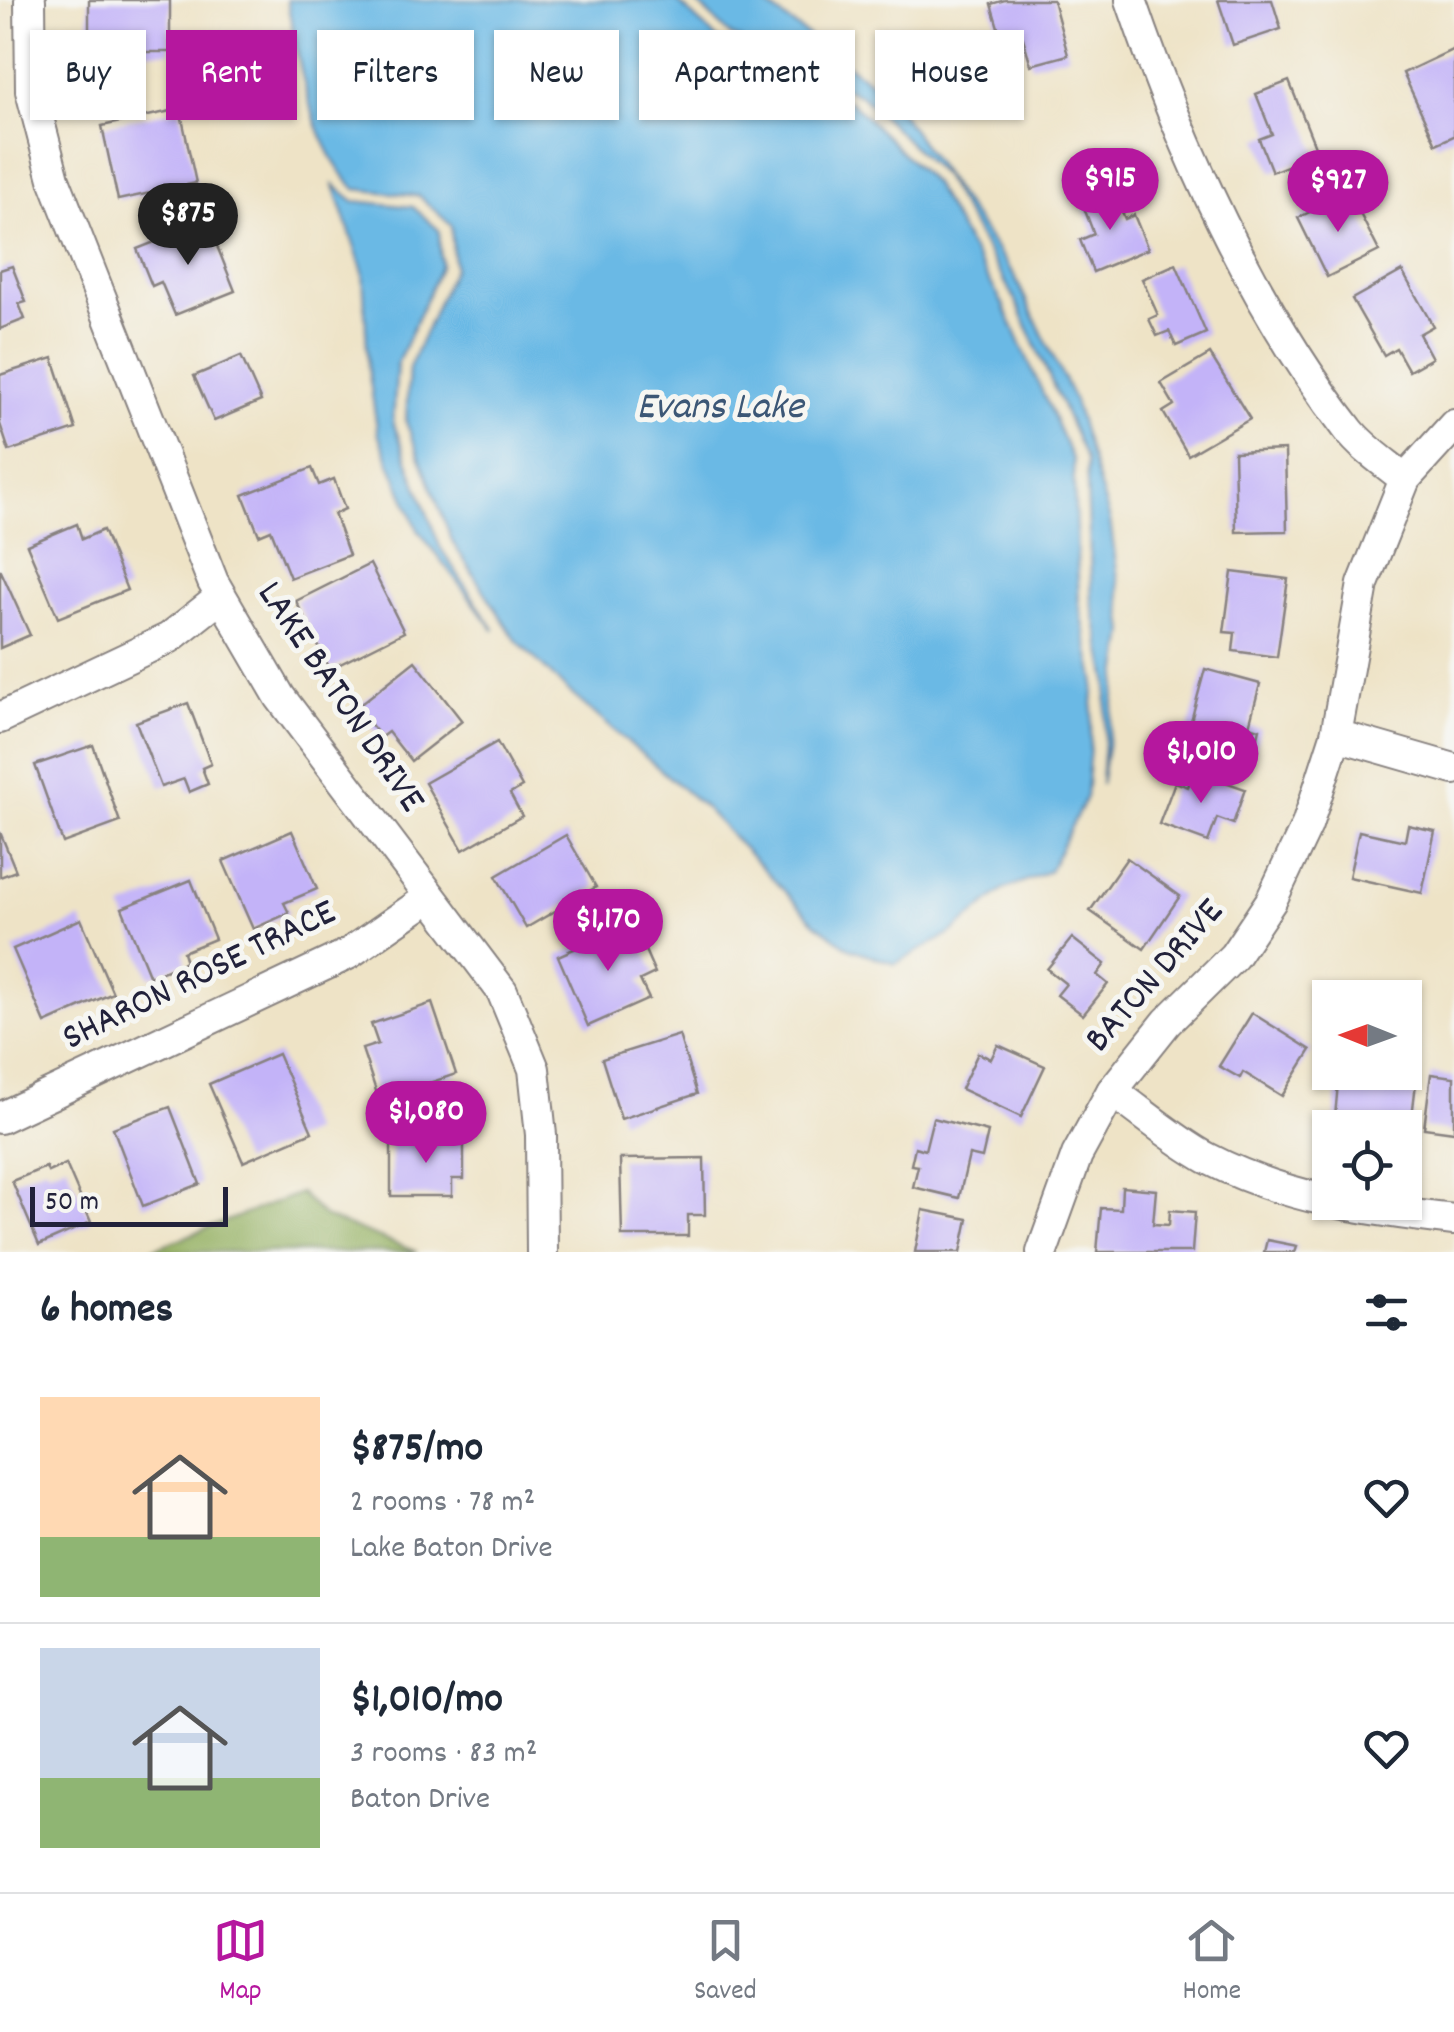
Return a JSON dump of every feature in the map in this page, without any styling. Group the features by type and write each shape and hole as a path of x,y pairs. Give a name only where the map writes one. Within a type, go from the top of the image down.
{"street":[{"name":"LAKE BATON DRIVE","path":"30,0 32,91 54,179 221,597 280,697 502,992 534,1069 541,1136 542,1252"},
{"path":"1131,0 1152,62 1228,233 1350,432 1405,480"},
{"name":"BATON DRIVE","path":"1042,1252 1077,1155 1112,1091 1167,1022 1234,956 1271,901 1306,826 1336,735 1363,584 1405,480 1454,424"},
{"path":"0,718 169,638 221,597"},
{"path":"1336,735 1454,769"},
{"name":"SHARON ROSE TRACE","path":"0,1118 348,954 430,897"},
{"path":"1112,1091 1206,1157 1282,1190 1340,1206 1454,1220"}],"green space":[{"path":"300,1193 324,1217 417,1252 145,1252"}],"water":[{"name":"Evans Lake","path":"287,0 676,0 707,30 639,30 639,120 855,120 855,106 932,182 1003,304 1073,461 1079,603 1095,679 1086,797 1049,871 1003,890 952,933 895,964 849,948 815,923 704,807 567,690 516,640 453,543 406,422 409,368 454,267 451,225 419,196 355,189 340,170 317,125 297,53 297,30 293,30"},
{"path":"694,0 760,0 800,30 725,30"},
{"path":"855,71 875,86 875,109 855,93"},
{"path":"886,120 906,120 1014,275 1073,398 1110,520 1125,632 1101,785 1108,680 1092,602 1086,460 1015,299 943,176"},
{"path":"334,185 354,201 413,207 439,230 441,265 397,364 393,422 440,547 495,631 418,530 378,434 368,368 363,272"}],"building":[{"path":"89,0 170,0 166,52 146,52 146,30 89,30"},
{"path":"1005,0 1053,0 1068,55 1031,65 1024,30 999,30 991,4"},
{"path":"1218,0 1272,0 1281,29 1233,45"},
{"path":"1454,49 1454,136 1436,144 1403,73"},
{"path":"1289,81 1318,154 1272,172 1259,139 1272,134 1256,94"},
{"path":"166,112 166,120 182,120 196,183 118,200 102,126 146,120 146,116"},
{"path":"1113,190 1125,219 1134,215 1148,249 1093,272 1080,240 1094,234 1082,203"},
{"path":"1349,192 1379,251 1327,277 1298,218"},
{"path":"207,221 235,291 175,315 161,282 152,286 137,249"},
{"path":"1176,264 1206,333 1176,346 1169,331 1157,336 1149,319 1158,315 1142,279"},
{"path":"12,266 26,302 19,304 25,319 0,329 0,270"},
{"path":"1402,271 1433,326 1419,334 1432,358 1409,371 1396,348 1384,355 1352,299"},
{"path":"1210,354 1250,419 1188,455 1163,412 1174,405 1161,383"},
{"path":"241,356 261,401 214,421 194,376"},
{"path":"53,358 76,429 9,451 0,424 0,375"},
{"path":"1285,450 1287,531 1236,532 1234,452"},
{"path":"312,468 319,485 334,479 345,509 334,514 349,555 290,578 271,530 259,535 243,495"},
{"path":"77,524 82,539 103,530 127,590 58,618 27,545"},
{"path":"370,564 404,632 330,669 296,601"},
{"path":"0,569 30,635 0,648"},
{"path":"1232,572 1288,579 1277,657 1233,651 1235,633 1224,632"},
{"path":"415,661 462,721 411,761 388,732 381,737 357,707"},
{"path":"1205,669 1260,684 1249,726 1260,729 1252,761 1185,743"},
{"path":"188,703 211,764 202,768 208,784 189,792 184,779 161,787 136,722"},
{"path":"497,742 522,787 510,794 522,816 463,850 425,783"},
{"path":"93,745 120,822 63,843 35,765"},
{"path":"1194,771 1245,789 1233,824 1217,818 1208,842 1159,824 1175,782 1188,787"},
{"path":"1408,825 1435,831 1422,893 1349,877 1359,831 1405,841"},
{"path":"292,831 317,889 284,903 289,913 253,929 223,861"},
{"path":"0,832 16,871 0,877"},
{"path":"566,835 596,887 526,928 496,876"},
{"path":"1127,858 1180,896 1144,949 1090,911"},
{"path":"191,880 215,939 183,952 186,962 150,977 122,908"},
{"path":"81,919 113,993 45,1023 13,949"},
{"path":"633,923 655,973 640,980 649,999 588,1026 558,956"},
{"path":"1072,938 1105,964 1097,975 1108,984 1083,1015 1057,995 1066,984 1047,969"},
{"path":"432,1003 456,1074 379,1100 362,1049 378,1044 371,1024"},
{"path":"1252,1013 1311,1050 1282,1096 1243,1072 1240,1078 1219,1066"},
{"path":"679,1035 697,1094 621,1119 602,1059"},
{"path":"998,1045 1045,1066 1021,1117 961,1089 978,1053 991,1059"},
{"path":"278,1054 312,1132 243,1162 209,1084"},
{"path":"1431,1074 1454,1077 1454,1132 1424,1128"},
{"path":"1337,1090 1415,1090 1413,1110 1336,1110"},
{"path":"170,1107 200,1184 143,1206 113,1128"},
{"path":"933,1118 988,1132 982,1158 969,1155 959,1198 913,1187 918,1166 911,1165 915,1147 925,1150"},
{"path":"391,1139 464,1139 464,1179 452,1179 452,1196 391,1196"},
{"path":"704,1158 705,1215 688,1215 688,1236 622,1236 620,1159"},
{"path":"66,1164 91,1222 39,1245 12,1181 46,1167 48,1172"},
{"path":"1122,1187 1156,1190 1153,1224 1169,1225 1170,1210 1195,1212 1192,1252 1097,1252 1101,1208 1121,1209"},
{"path":"923,1210 968,1219 961,1252 915,1252"},
{"path":"1267,1240 1297,1246 1295,1252 1264,1252"}]}
